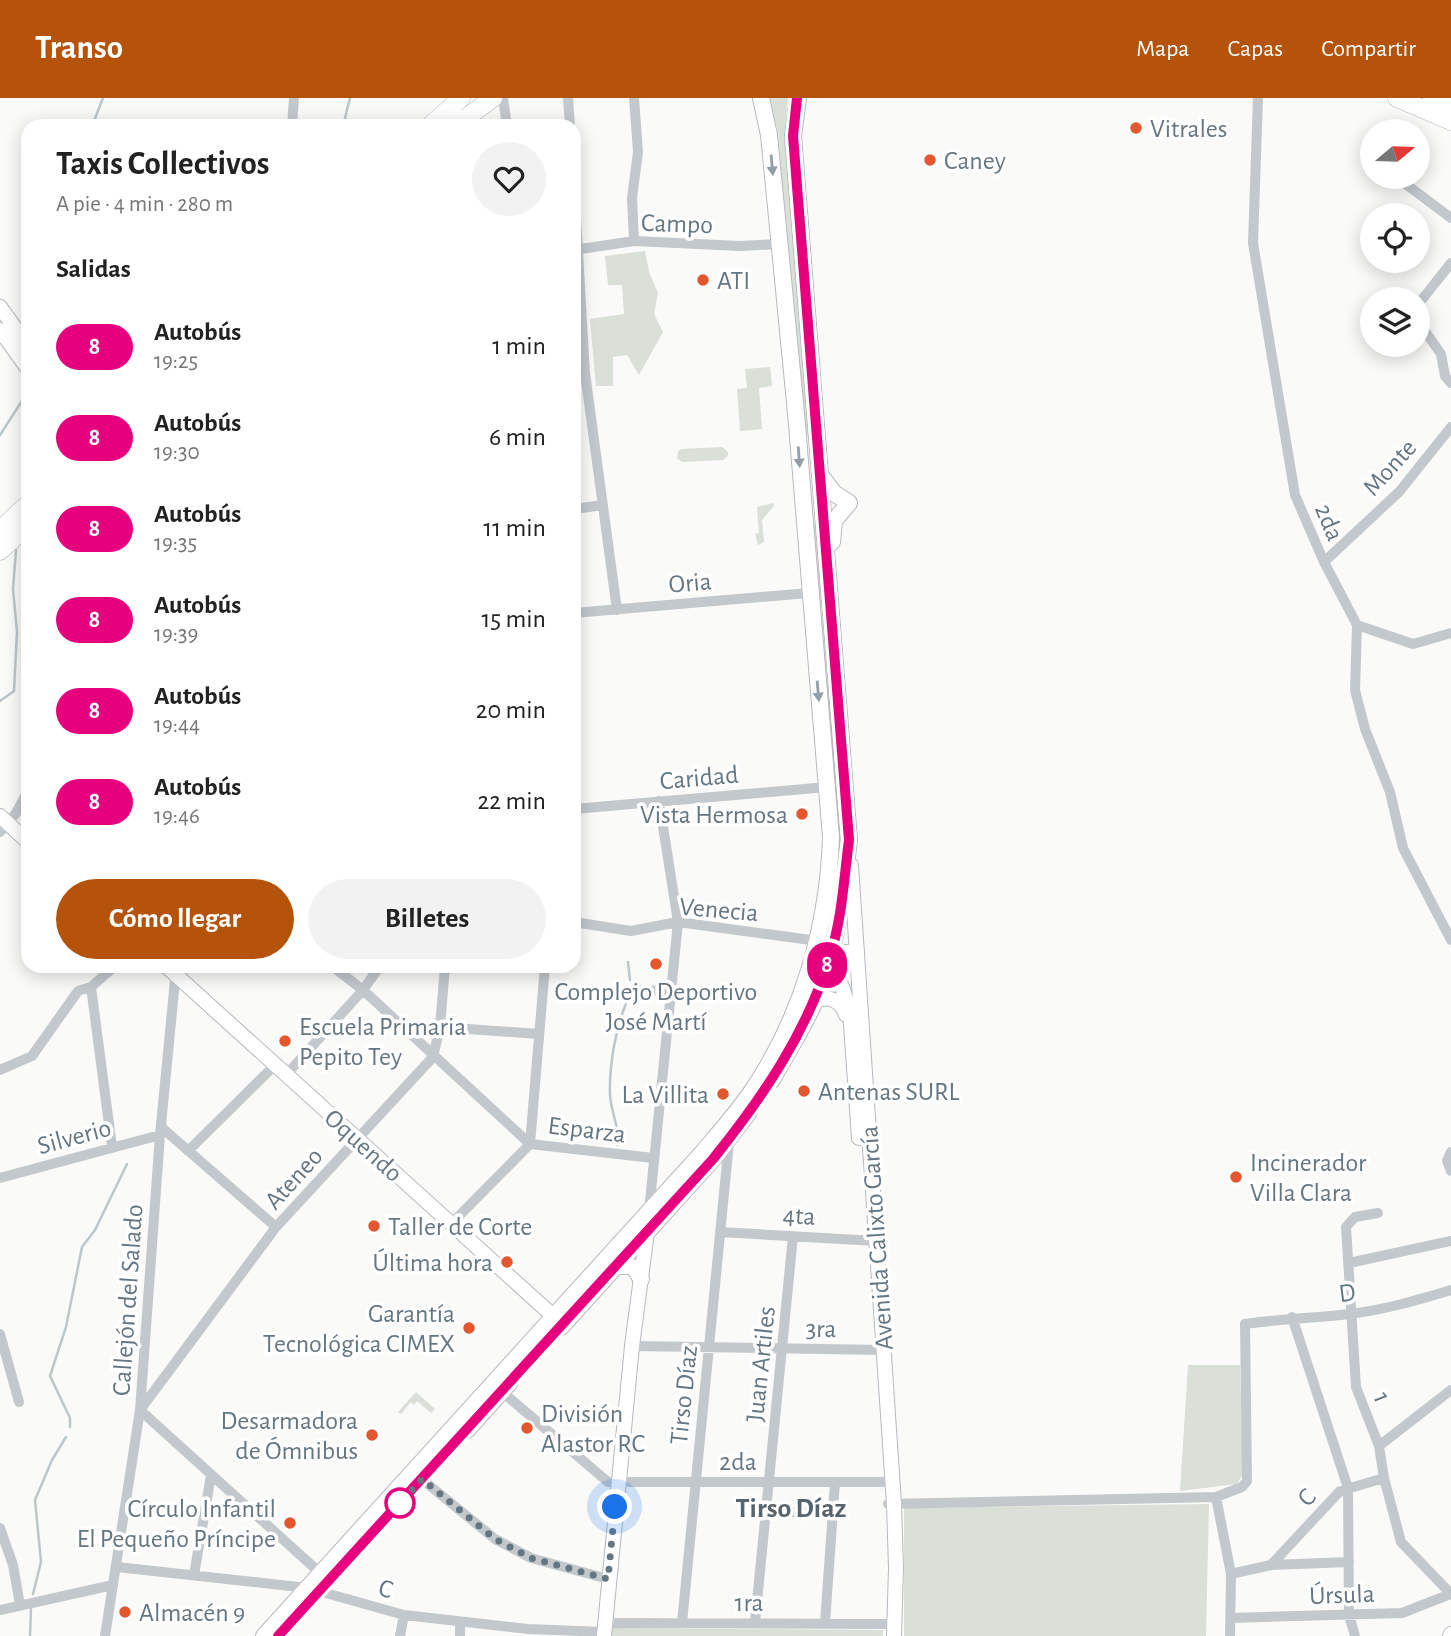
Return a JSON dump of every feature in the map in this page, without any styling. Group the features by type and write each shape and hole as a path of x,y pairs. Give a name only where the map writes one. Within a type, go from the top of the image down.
{"highway":[{"path":"438,119 461,98"},
{"path":"1397,98 1451,121"},
{"path":"1432,98 1451,106"},
{"path":"467,119 503,99"},
{"path":"0,530 21,510"},
{"path":"0,551 21,531"}],"main road":[{"path":"798,98 793,136 849,840 831,954 815,1002"},
{"path":"761,100 769,135 796,413 827,787 831,837 824,932 831,954"},
{"path":"0,307 21,336"},
{"path":"0,330 21,359"},
{"path":"820,470 829,488 849,503 832,527 832,564 828,575"},
{"path":"802,501 822,500"},
{"path":"809,593 818,600 821,608 827,661 838,696"},
{"path":"3,824 21,837"},
{"name":"Avenida Calixto García","path":"849,840 879,1350 896,1569 890,1630"},
{"path":"708,1156 730,1138 764,1083 799,1016 818,941 829,881"},
{"path":"813,960 831,954 856,952"},
{"name":"Avenida Calixto García","path":"831,954 847,1000 852,1030 872,1240"},
{"name":"Oquendo","path":"176,973 559,1321"},
{"path":"799,1016 815,1002 825,999 840,1003 845,1009 852,1030"},
{"path":"611,1264 647,1232 671,1198 708,1156 764,1083"},
{"path":"264,1636 319,1583 418,1476 611,1264 649,1214 671,1198"},
{"path":"604,1630 632,1346 647,1232"},
{"path":"611,1264 629,1265 641,1279"},
{"path":"278,1636 319,1583"}],"street":[{"path":"293,119 294,98"},
{"path":"568,98 570,119"},
{"path":"634,98 638,152 632,198 634,241"},
{"name":"2da","path":"1258,98 1253,243 1295,495 1324,562 1357,625"},
{"path":"503,99 506,119"},
{"path":"1412,189 1451,218"},
{"name":"Campo","path":"581,249 634,241 740,246 779,244"},
{"path":"1430,289 1451,262"},
{"path":"581,324 585,373 617,610"},
{"path":"1430,338 1441,354 1445,376 1451,383"},
{"name":"Monte","path":"1324,562 1399,492 1451,427"},
{"path":"581,508 603,505"},
{"name":"Oria","path":"581,613 809,593"},
{"path":"1451,633 1413,644 1357,625 1354,690 1365,729 1390,792 1403,848 1451,940"},
{"name":"Caridad","path":"581,808 827,787"},
{"path":"3,824 21,800"},
{"path":"647,1232 678,922 659,801"},
{"name":"Venecia","path":"581,923 631,931 678,922 818,941"},
{"path":"0,1070 32,1056 78,992 91,987 107,973"},
{"name":"Callejón del Salado","path":"105,1636 140,1410 172,973"},
{"name":"Esparza","path":"341,973 363,990 530,1144 653,1158"},
{"path":"188,1151 281,1070 363,990 375,973"},
{"name":"Ateneo","path":"140,1410 276,1227 433,1057 440,1027 444,973"},
{"path":"451,1224 530,1144 544,973"},
{"path":"91,987 112,1147"},
{"path":"626,990 671,991 696,995"},
{"path":"440,1027 539,1034"},
{"path":"160,1131 188,1151 276,1227"},
{"name":"Silverio","path":"0,1178 160,1131"},
{"name":"Tirso Díaz","path":"682,1623 730,1138"},
{"path":"1451,1152 1447,1161 1451,1171"},
{"path":"708,1156 726,1172"},
{"path":"651,1182 654,1190 671,1198"},
{"name":"1","path":"1378,1213 1355,1217 1346,1227 1356,1387 1379,1446 1384,1478 1401,1542 1451,1594"},
{"name":"4ta","path":"720,1232 872,1240"},
{"name":"Juan Artiles","path":"755,1622 793,1236"},
{"path":"1349,1262 1451,1241"},
{"name":"D","path":"1216,1497 1242,1487 1247,1481 1245,1324 1292,1317 1351,1314 1414,1302 1451,1290"},
{"path":"1292,1317 1348,1489 1349,1615 1355,1636"},
{"path":"0,1334 19,1402"},
{"name":"3ra","path":"632,1346 879,1350"},
{"name":"2da","path":"498,1388 608,1482 889,1482"},
{"path":"1379,1446 1451,1390"},
{"path":"140,1410 211,1475 319,1583"},
{"path":"194,1576 211,1475"},
{"path":"418,1476 495,1539 531,1558 608,1579"},
{"name":"C","path":"1271,1565 1340,1491 1384,1478"},
{"path":"825,1623 835,1482"},
{"path":"891,1504 1216,1497 1231,1574 1230,1636"},
{"path":"766,1512 833,1513"},
{"path":"0,1528 13,1565 20,1605"},
{"path":"1231,1574 1271,1565 1349,1562"},
{"name":"C","path":"117,1567 194,1576 319,1583 404,1615 528,1633 604,1630"},
{"path":"0,1610 113,1586"},
{"name":"Úrsula","path":"1231,1619 1402,1613 1451,1594"},
{"path":"400,1636 404,1615"},
{"path":"460,1622 460,1636"},
{"name":"1ra","path":"604,1630 682,1623 755,1622 825,1623 890,1630"}],"shaded area":[{"path":"769,98 788,98 785,131 811,449 802,417 778,132"},
{"path":"645,251 649,272 658,293 654,314 663,332 639,375 627,355 613,357 613,386 596,386 590,319 624,314 622,285 608,285 605,256"},
{"path":"770,367 772,386 759,388 762,429 740,431 737,389 747,388 745,369"},
{"path":"722,447 728,452 728,456 723,460 682,462 677,458 678,451 682,449"},
{"path":"773,503 774,506 762,520 764,542 758,545 755,534 759,533 757,507"},
{"path":"816,521 824,608 814,589 809,534"},
{"path":"824,672 837,735 841,801 837,867 828,931 836,846"},
{"path":"1188,1365 1240,1365 1243,1474 1237,1484 1180,1491"},
{"path":"416,1392 435,1409 431,1413 417,1401 414,1405 411,1402 401,1414 398,1412"},
{"path":"1209,1504 1206,1636 904,1636 904,1508"},
{"path":"611,1628 883,1630 883,1636 611,1636"}],"waterway":[{"path":"95,119 103,98"},
{"path":"345,119 350,98"},
{"path":"0,435 21,402"},
{"path":"0,701 14,691 17,632 13,589 16,550"},
{"path":"628,962 630,980"},
{"path":"617,1145 610,1095 611,1071 617,1032 629,997"},
{"path":"70,1427 70,1418 50,1376 66,1327 82,1247 95,1230 127,1164"},
{"path":"33,1594 41,1562 35,1500 52,1460 66,1437"},
{"path":"30,1636 31,1609"}],"bus line":[{"name":"8","path":"278,1636 713,1159 768,1086 815,1002 831,954 849,840 793,136 797,98"}],"place":[{"name":"Vitrales","path":"1136,128"},
{"name":"Caney","path":"930,160"},
{"name":"ATI","path":"703,280"},
{"name":"Vista Hermosa","path":"802,814"},
{"name":"Complejo Deportivo José Martí","path":"656,964"},
{"name":"Escuela Primaria Pepito Tey","path":"285,1041"},
{"name":"Antenas SURL","path":"804,1091"},
{"name":"La Villita","path":"723,1094"},
{"name":"Incinerador Villa Clara","path":"1236,1177"},
{"name":"Taller de Corte","path":"374,1226"},
{"name":"Última hora","path":"507,1262"},
{"name":"Garantía Tecnológica CIMEX","path":"469,1328"},
{"name":"División Alastor RC","path":"527,1428"},
{"name":"Desarmadora de Ómnibus","path":"372,1435"},
{"name":"Círculo Infantil El Pequeño Príncipe","path":"290,1523"},
{"name":"Almacén 9","path":"125,1612"}],"district":[{"name":"Tirso Díaz","path":"791,1507"}],"route":[{"path":"400,1503 393,1510 422,1479 495,1539 531,1558 608,1579 615,1507"}]}
